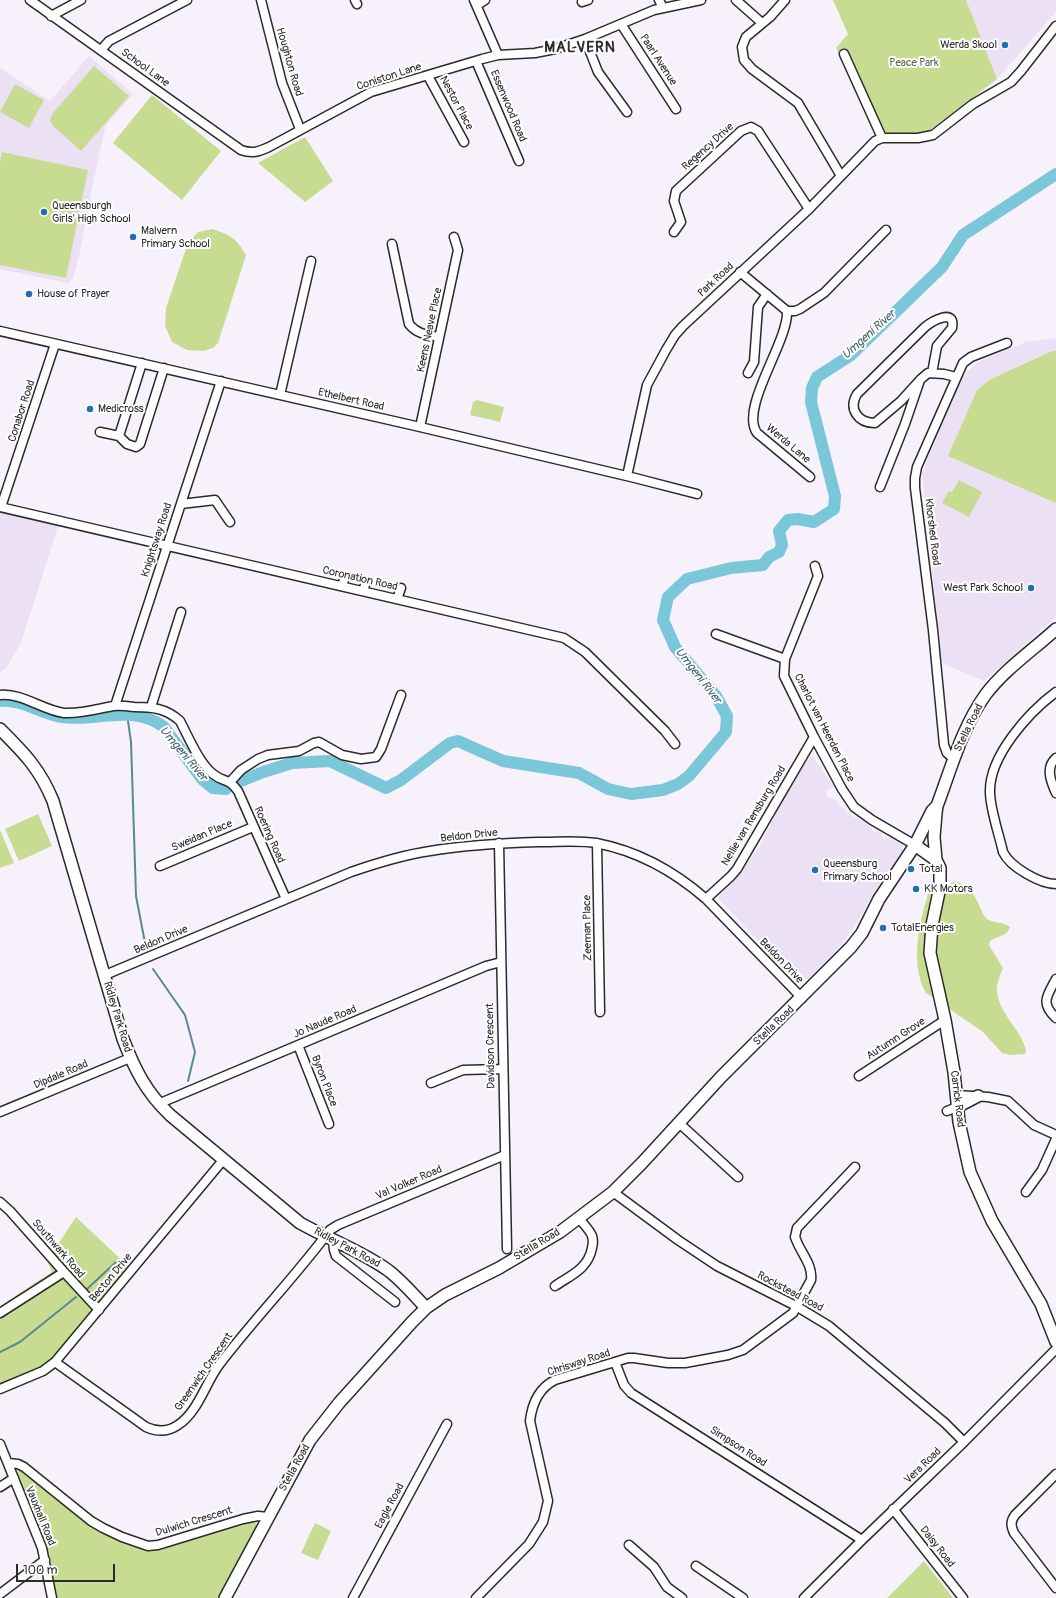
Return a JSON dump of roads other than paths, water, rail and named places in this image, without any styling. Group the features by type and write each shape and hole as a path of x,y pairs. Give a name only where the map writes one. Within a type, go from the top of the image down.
{"main road":[{"name":"Stella Road","path":"225,1598 302,1454 316,1431 373,1364 426,1308 452,1290 525,1254 560,1232 613,1192 642,1163 721,1077 802,998 851,947 860,936 877,905 883,901 918,846 937,810 954,759 973,717 986,695 1015,664 1056,629"},
{"name":"Ridley Park Road","path":"0,729 34,765 48,787 105,976 117,1022 130,1058 145,1086 158,1104 300,1223 368,1257 403,1283 426,1308"},
{"name":"Carrick Road","path":"937,810 934,837 936,860 940,868 940,887 932,925 930,953 945,1020 956,1095 952,1109 975,1185 992,1221 1041,1304 1056,1342"},
{"path":"918,846 936,860"},
{"path":"952,1109 978,1096"}],"street":[{"name":"School Lane","path":"30,0 241,150 249,153"},
{"path":"51,16 81,0"},
{"path":"101,50 109,41 187,0"},
{"name":"Houghton Road","path":"261,0 282,83 300,129"},
{"path":"485,0 476,2 498,55"},
{"path":"659,0 663,8"},
{"name":"Coniston Lane","path":"249,153 257,152 371,92 498,55 535,53 584,40 654,10 682,2 701,0"},
{"path":"736,0 762,23"},
{"path":"785,0 770,17 746,37 742,47 744,60 752,69 798,103 841,176"},
{"name":"Paarl Avenue","path":"621,24 676,109"},
{"path":"844,54 882,138 918,138 933,135 973,104 1011,82 1056,26"},
{"path":"584,40 598,72 628,112"},
{"name":"Essenwood Road","path":"476,61 519,161"},
{"name":"Nestor Place","path":"428,76 464,142"},
{"name":"Regency Drive","path":"674,232 682,222 674,201 676,191 741,131 751,127 758,131 809,209"},
{"name":"Park Road","path":"627,476 647,385 675,335 740,272 809,209 868,147 875,141 882,138"},
{"path":"740,272 788,311 795,311 824,293 886,230"},
{"name":"Keens Neave Place","path":"420,427 458,250 454,237"},
{"path":"392,244 410,324 421,334 439,337"},
{"path":"280,395 311,261"},
{"path":"748,373 754,362 758,307 767,294"},
{"name":"Werda Lane","path":"788,311 782,336 757,397 753,426 757,433 810,476"},
{"path":"932,373 937,346 953,325 951,321 942,317 934,320 925,327 857,394 852,405 853,409 864,421 875,424 902,402 921,379 928,373 956,377"},
{"name":"Ethelbert Road","path":"0,331 420,427 697,494"},
{"name":"Khorshed Road","path":"954,759 947,753 944,745 933,630 915,478 917,467 963,363 971,357 1007,343"},
{"name":"Conabor Road","path":"1,507 55,344"},
{"path":"120,436 142,363"},
{"path":"100,432 120,436 129,445 136,447 140,444 164,368"},
{"path":"880,487 921,379"},
{"name":"Knightsway Road","path":"115,706 180,504 222,381"},
{"path":"180,504 215,500 230,522"},
{"name":"Coronation Road","path":"1,507 363,591 525,624 564,638 580,648 665,731 675,744"},
{"name":"Charlot van Heerden Place","path":"815,566 818,576 785,659 784,676 814,737 842,789 854,807 872,820 918,846"},
{"path":"332,584 342,576 342,586"},
{"path":"363,591 366,582"},
{"path":"397,598 401,588"},
{"path":"151,708 181,612"},
{"path":"716,634 785,659"},
{"path":"1056,692 1041,705 1006,745 992,777 990,793 1003,852 1006,858 1012,864 1042,881 1056,884"},
{"path":"0,695 15,696 64,713 80,713 115,706 164,710 173,714 180,721 206,767 214,775 230,782 241,770 258,759 268,755 299,751 319,742 342,755 361,759 376,758 381,749 401,695"},
{"name":"Nellie van Rensburg Road","path":"706,899 737,869 814,737"},
{"path":"1056,758 1051,765 1050,772 1051,782 1056,793"},
{"name":"Roering Road","path":"230,782 238,791 286,898"},
{"name":"Sweidan Place","path":"160,866 253,827"},
{"name":"Beldon Drive","path":"105,976 286,898 351,872 384,861 430,851 499,843 583,842 598,843 633,853 661,866 689,884 706,899 802,998"},
{"name":"Davidson Crescent","path":"499,843 502,1069 507,1249"},
{"name":"Zeeman Place","path":"598,843 600,1012"},
{"name":"Jo Naude Road","path":"158,1104 486,966 501,962"},
{"path":"1056,979 1047,996 1046,1003 1049,1011 1056,1018"},
{"name":"Autumn Grove","path":"859,1076 945,1020"},
{"name":"Byron Place","path":"298,1046 329,1124"},
{"name":"Dipdale Road","path":"0,1112 130,1058"},
{"path":"431,1083 463,1070 502,1069"},
{"path":"956,1095 998,1098 1008,1101 1034,1125 1056,1135"},
{"path":"679,1123 738,1177"},
{"path":"1026,1192 1042,1170 1056,1139"},
{"name":"Val Volker Road","path":"329,1238 330,1230 338,1225 505,1155"},
{"name":"Becton Drive","path":"0,1389 43,1371 55,1362 224,1159"},
{"name":"Chrisway Road","path":"476,1598 529,1544 536,1535 546,1514 548,1496 530,1421 538,1396 545,1387 555,1380 615,1362 634,1358 668,1363 685,1363 736,1353 751,1346 793,1313 811,1280 812,1275 811,1269 795,1237 797,1228 853,1170"},
{"name":"Rockstead Road","path":"613,1192 678,1240 717,1266 796,1306 830,1326 945,1423 964,1442"},
{"name":"Southwark Road","path":"0,1202 10,1211 99,1310"},
{"path":"555,1286 583,1268 588,1262 591,1254 593,1244 592,1235 579,1218"},
{"path":"329,1238 336,1256 396,1302"},
{"name":"Greenwich Crescent","path":"55,1362 146,1427 156,1432 177,1426 195,1407 216,1370 238,1341 329,1238"},
{"path":"0,1313 64,1272"},
{"name":"Vera Road","path":"804,1598 893,1509 964,1442 1056,1349"},
{"name":"Simpson Road","path":"615,1362 624,1384 631,1393 862,1540"},
{"name":"Eagle Road","path":"353,1598 447,1424"},
{"name":"Vauxhall Road","path":"0,1444 42,1548 46,1560 52,1598"},
{"name":"Dulwich Crescent","path":"8,1463 18,1464 24,1467 91,1521 103,1528 142,1545 158,1545 243,1519 258,1516 268,1517"},
{"path":"1056,1474 1015,1515 1012,1520 1011,1527 1056,1588"},
{"path":"0,1487 14,1478"},
{"name":"Daisy Road","path":"893,1509 963,1598"},
{"path":"629,1545 654,1567 667,1587 682,1598"},
{"path":"0,1594 46,1560"},
{"path":"696,1566 743,1598"}],"waterway":[{"name":"Umgeni River","path":"241,781 292,763 330,761 386,788 401,780 450,743 458,741 503,761 579,773 608,789 631,794 663,790 678,784 689,776 726,732 727,716 716,696 675,647 663,620 668,597 687,579 731,568 763,565 769,557 779,552 782,545 779,531 788,520 798,519 814,522 834,509 835,496 811,402 812,388 817,377 851,355 942,267 963,235 1056,174"},
{"name":"Umgeni River","path":"0,701 23,704 62,717 75,718 127,715 139,716 152,720 164,727 202,779 213,788 226,789"},
{"path":"127,714 131,742 136,896 146,948"},
{"path":"153,969 185,1015 195,1052 188,1081"},
{"path":"86,1290 116,1262"},
{"path":"0,1352 20,1342 76,1297"}],"place":[{"name":"Werda Skool","path":"1005,45"},
{"name":"Queensburgh Girls' High School","path":"44,212"},
{"name":"Malvern Primary School","path":"133,237"},
{"name":"House of Prayer","path":"29,294"},
{"name":"Medicross","path":"90,409"},
{"name":"West Park School","path":"1031,588"},
{"name":"Total","path":"911,869"},
{"name":"Queensburg Primary School","path":"815,870"},
{"name":"KK Motors","path":"916,889"},
{"name":"TotalEnergies","path":"883,928"}],"district":[{"name":"MALVERN","path":"580,48"}],"park label":[{"name":"Peace Park","path":"914,63"}]}
